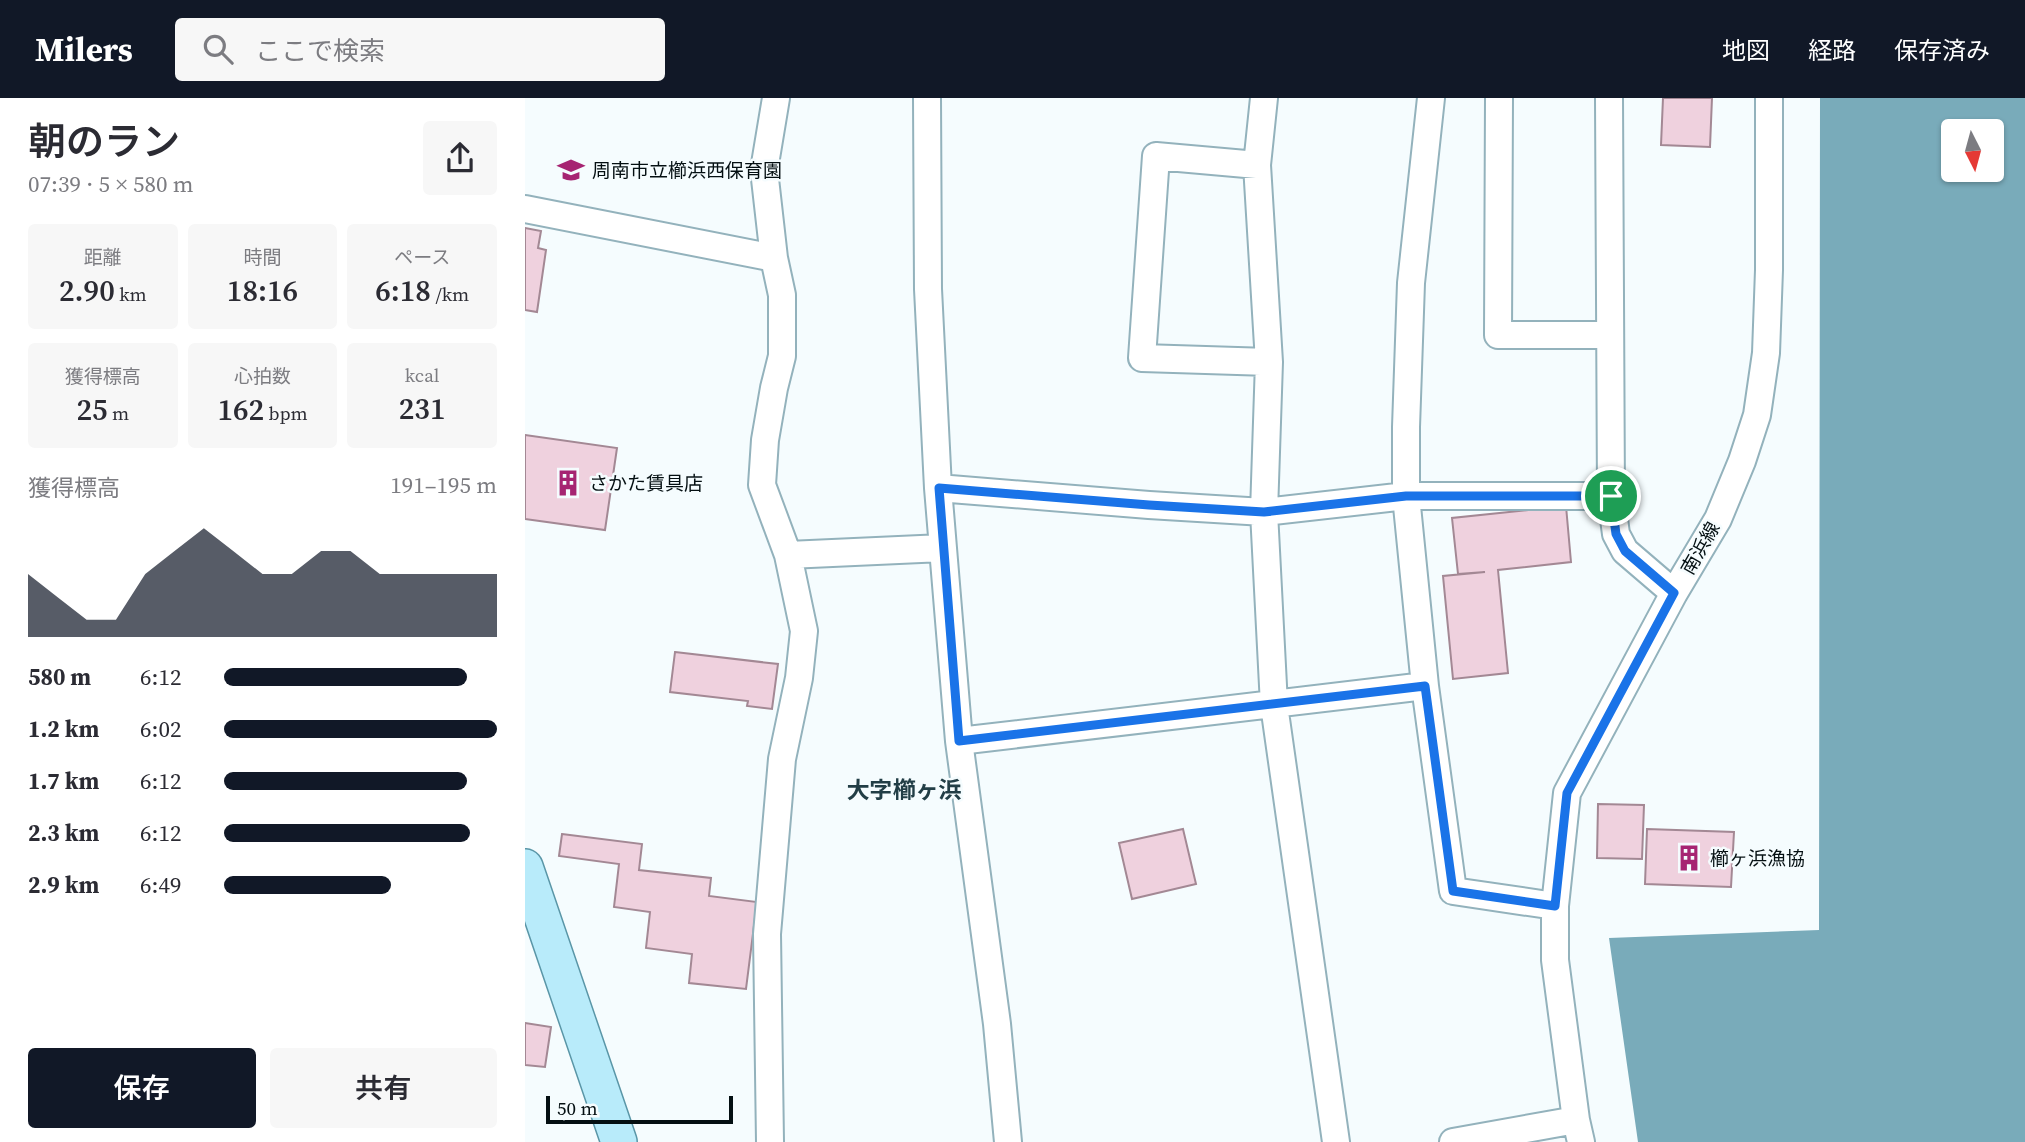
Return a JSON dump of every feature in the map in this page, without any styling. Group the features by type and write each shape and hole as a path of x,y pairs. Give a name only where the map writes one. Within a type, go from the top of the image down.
{"main road":[{"path":"525,867 619,1142"}],"street":[{"path":"769,1142 767,934 782,759 799,678 804,631 788,555 762,485 773,388 782,356 782,295 774,258 764,170 776,98"},
{"path":"927,98 928,289 943,548 959,741 997,1024 1008,1142"},
{"path":"1264,98 1257,165 1269,362 1264,512 1274,705 1336,1142"},
{"path":"1431,98 1411,283 1406,496 1425,686 1453,891 1555,906"},
{"path":"1499,98 1498,335 1610,335"},
{"path":"1609,98 1611,496 1616,534 1625,551 1674,593"},
{"name":"南浜線","path":"1578,1131 1555,960 1555,906 1567,793 1674,593 1718,519 1742,461 1757,415 1766,339 1769,98"},
{"path":"1257,165 1156,156 1142,358 1269,362"},
{"path":"525,209 774,258"},
{"path":"939,488 1264,512 1406,496 1611,496"},
{"path":"788,555 943,548"},
{"path":"959,741 1425,686"},
{"path":"1454,1142 1578,1131"}],"water":[{"path":"1820,98 2025,98 2025,1142 1638,1142 1609,938 1819,930"}],"building":[{"path":"1663,98 1712,98 1710,147 1661,145"},
{"path":"525,228 541,231 538,248 546,250 537,312 525,310"},
{"name":"さかた賃具店","path":"525,435 617,448 605,530 525,519"},
{"path":"1566,506 1571,562 1498,570 1508,673 1453,679 1443,576 1485,572 1458,574 1452,518"},
{"path":"675,652 778,664 772,709 747,706 748,701 670,692"},
{"path":"1598,804 1644,805 1642,859 1597,858"},
{"path":"1183,829 1196,884 1132,899 1119,843"},
{"name":"櫛ヶ浜漁協","path":"1647,829 1734,832 1731,887 1645,884"},
{"path":"562,834 642,844 639,870 711,878 709,896 757,902 746,989 689,983 692,954 646,948 650,912 614,907 619,864 559,856"},
{"path":"525,1023 551,1027 545,1067 525,1065"}],"place":[{"name":"周南市立櫛浜西保育園","path":"571,170"},
{"name":"さかた賃具店","path":"568,483"},
{"name":"櫛ヶ浜漁協","path":"1689,858"}],"district":[{"name":"大字櫛ヶ浜","path":"904,790"}],"route":[{"path":"939,488 1264,512 1406,496 1611,496 1616,534 1625,551 1674,593 1567,793 1555,906 1453,891 1425,686 959,741 939,488"}]}
